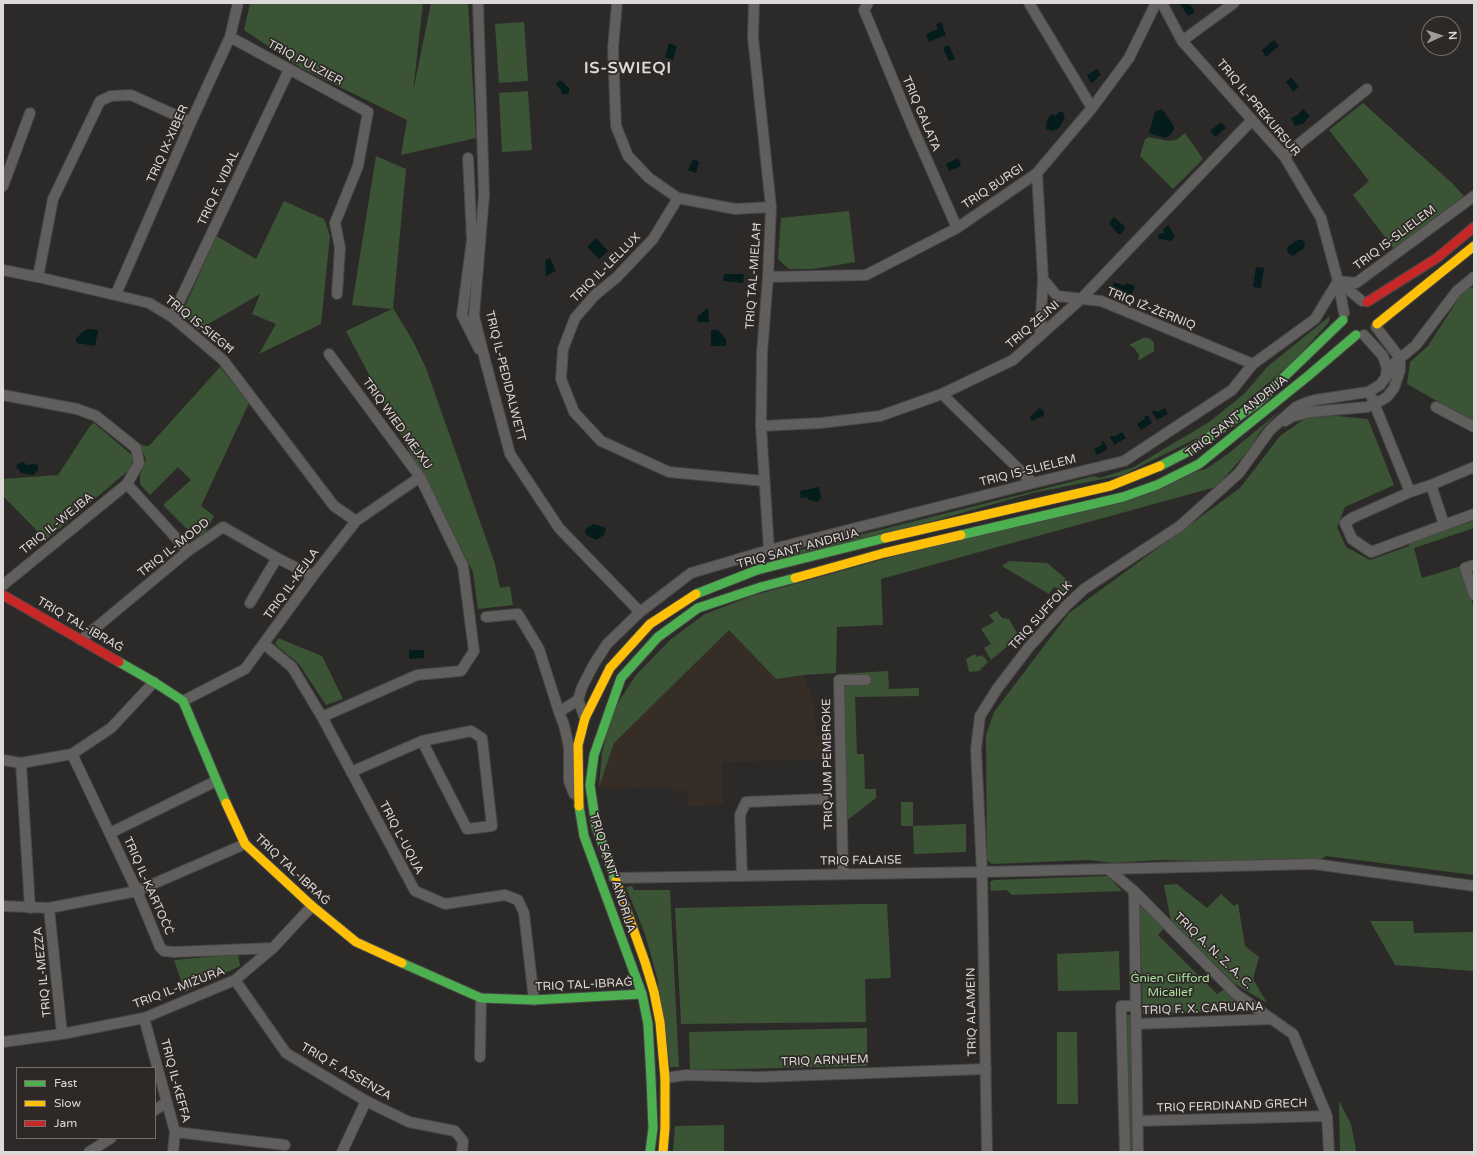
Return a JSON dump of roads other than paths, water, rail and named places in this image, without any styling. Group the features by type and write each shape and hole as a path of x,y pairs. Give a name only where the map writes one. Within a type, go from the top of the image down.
{"main road":[{"name":"TRIQ SANT' ANDRIJA","path":"650,1152 652,1128 651,1079 648,1024 642,994 584,836 578,809 578,746 586,718 610,668 650,624 694,595 757,570 879,539 1110,486 1153,470 1191,450 1257,403 1344,317 1349,306 1353,303 1370,305 1437,258 1474,227"},
{"name":"TRIQ SANT' ANDRIJA","path":"663,1152 665,1128 665,1078 660,1022 654,992 645,962 596,826 590,785 594,755 621,678 658,637 698,608 761,587 884,553 1123,496 1157,485 1198,464 1360,335 1369,334 1376,325 1474,246"},
{"path":"1370,305 1378,317 1376,325"},
{"path":"1344,317 1347,329 1360,335"},
{"name":"TRIQ TAL-IBRAĠ","path":"3,595 154,682 183,701 216,781 245,844 312,906 356,942 481,998 534,1000 642,994"}],"street":[{"name":"TRIQ IX-XIBER","path":"116,294 230,37 238,3"},
{"name":"TRIQ IL-PEDIDALWETT","path":"478,3 484,195 474,316 510,454 558,528 640,612"},
{"path":"617,3 613,48 616,126 628,156 649,178 678,198 735,209 771,207"},
{"name":"TRIQ TAL-MIELAĦ","path":"754,3 753,37 771,207 768,277 762,353 762,426 769,550"},
{"path":"1029,3 1092,108"},
{"name":"TRIQ BURGI","path":"768,277 866,275 957,228 1037,173 1092,108 1129,58 1156,3"},
{"name":"TRIQ IL-PREKURSUR","path":"1162,3 1182,40 1284,156 1321,218 1338,281 1344,317"},
{"path":"1182,40 1234,3"},
{"name":"TRIQ GALATA","path":"866,6 912,126 957,228"},
{"name":"TRIQ PULZIER","path":"230,37 368,112 358,166 335,223 340,248 336,294"},
{"name":"TRIQ F. VIDAL","path":"172,317 289,70"},
{"path":"1284,156 1367,89"},
{"path":"38,277 53,199 100,101 111,96 131,95 191,122"},
{"path":"3,186 30,113"},
{"name":"TRIQ ŻEJNI","path":"762,426 821,423 880,416 942,394 1013,360 1082,298 1252,120"},
{"path":"468,158 472,240 462,315 469,333 485,360"},
{"path":"1037,173 1044,279 1040,335"},
{"name":"TRIQ IS-SLIELEM","path":"578,700 582,687 607,644 640,612 692,573 769,550 1124,461 1232,390 1253,364 1315,319 1338,281 1356,283 1474,196"},
{"name":"TRIQ IL-LELLUX","path":"678,198 653,239 616,278 595,295 575,318 563,349 561,378 574,412 601,441 669,472 764,481"},
{"name":"TRIQ IS-SIEGĦ","path":"3,270 116,294 149,303 172,317 223,360 334,506 356,521"},
{"path":"1376,325 1400,358 1416,345 1457,291 1474,277"},
{"name":"TRIQ IŻ-ŻERNIQ","path":"1044,279 1057,296 1101,301 1253,364"},
{"path":"1338,281 1370,305"},
{"path":"1360,335 1383,356 1387,368 1385,377"},
{"name":"TRIQ WIED MEJXU","path":"322,718 417,675 461,671 474,651 463,566 420,477 329,354"},
{"name":"TRIQ SUFFOLK","path":"982,872 976,749 980,716 997,689 1029,647 1084,588 1180,526 1239,473 1270,430 1288,413 1305,403 1369,391 1380,385 1389,373 1392,365 1400,358"},
{"name":"TRIQ SUFFOLK","path":"1270,430 1291,417 1310,412 1367,407 1375,404 1387,397 1394,388 1400,370 1400,358"},
{"path":"1369,391 1410,492"},
{"path":"3,394 77,409 96,416 136,448 138,463 127,484 188,551"},
{"path":"942,394 1033,483"},
{"path":"1436,407 1474,427"},
{"path":"1474,467 1410,492 1352,518 1345,523 1352,539 1371,552 1474,514"},
{"name":"TRIQ IL-KEJLA","path":"183,701 245,669 313,576 356,521 420,477"},
{"name":"TRIQ IL-WEJBA","path":"3,585 127,484"},
{"path":"1431,485 1444,524"},
{"name":"TRIQ IL-MODD","path":"81,640 188,551 223,527 277,558 313,576"},
{"path":"250,603 277,558"},
{"path":"1474,565 1465,568 1474,595"},
{"path":"486,617 518,614 540,649 564,725 569,747 569,781 578,809"},
{"name":"TRIQ L-UQIJA","path":"264,644 292,667 322,718 414,891 445,904 505,895 518,900 524,913 534,1000"},
{"name":"TRIQ JUM PEMBROKE","path":"843,874 839,680 866,680"},
{"path":"3,760 21,763 72,754 111,728 154,682"},
{"path":"559,712 578,700 586,718"},
{"path":"351,772 422,741 471,731 482,738 492,826 467,829 422,741"},
{"name":"TRIQ IL-KARTOĊĊ","path":"72,754 137,891 160,947 164,951 174,952 273,948"},
{"path":"21,763 30,908"},
{"path":"110,833 216,781"},
{"path":"742,876 740,815 746,802 823,799"},
{"path":"3,906 49,908 137,891 245,844"},
{"name":"TRIQ FALAISE","path":"614,878 982,872 1314,864 1474,886"},
{"name":"TRIQ A. N. Z. A. C.","path":"1108,869 1134,891 1236,994 1293,1034 1327,1116 1329,1152"},
{"name":"TRIQ ALAMEIN","path":"982,872 987,1152"},
{"path":"1134,891 1138,1152"},
{"name":"TRIQ IL-MIŻURA","path":"3,1042 62,1034 144,1018 235,980 273,948 312,906"},
{"name":"TRIQ IL-MEZZA","path":"49,908 62,1034"},
{"name":"TRIQ F. ASSENZA","path":"235,980 286,1053 366,1101 409,1122 455,1130 463,1141 462,1152"},
{"path":"480,1057 481,998"},
{"path":"1125,1152 1121,1006 1136,1006"},
{"name":"TRIQ IL-KEFFA","path":"144,1018 175,1132 173,1152"},
{"name":"TRIQ F. X. CARUANA","path":"1136,1024 1272,1019"},
{"name":"TRIQ ARNHEM","path":"665,1078 686,1075 758,1076 986,1069"},
{"path":"342,1152 366,1101"},
{"path":"156,1109 168,1102"},
{"name":"TRIQ FERDINAND GRECH","path":"1138,1121 1327,1116"},
{"path":"175,1132 284,1145"},
{"path":"89,1152 109,1139"}],"water":[{"path":"1189,3 1195,12 1188,16 1180,4"},
{"path":"941,22 946,35 929,42 926,34 938,29 936,24"},
{"path":"1274,40 1279,46 1266,57 1262,50"},
{"path":"669,43 677,46 673,60 665,57"},
{"path":"949,45 955,59 949,61 943,48"},
{"path":"1097,69 1101,75 1091,83 1087,75"},
{"path":"1291,77 1299,87 1293,92 1286,82"},
{"path":"558,81 562,81 569,88 569,93 566,95 562,94 556,83"},
{"path":"1162,109 1174,126 1174,130 1165,138 1149,133 1155,112"},
{"path":"1303,109 1310,116 1303,124 1295,126 1291,118 1298,115"},
{"path":"1059,112 1063,112 1065,118 1059,128 1052,131 1046,129 1047,120 1052,114 1055,116"},
{"path":"1221,122 1226,128 1215,137 1210,131"},
{"path":"958,158 961,166 949,171 946,164"},
{"path":"693,159 699,162 696,173 688,170"},
{"path":"1114,217 1125,227 1121,234 1118,234 1109,223"},
{"path":"1168,225 1175,236 1171,241 1159,239 1158,234 1164,233 1163,230"},
{"path":"596,238 608,251 599,259 587,247"},
{"path":"1298,240 1303,240 1305,244 1304,248 1293,256 1287,251 1288,246"},
{"path":"550,258 556,271 546,276 545,260"},
{"path":"1256,267 1264,268 1261,288 1253,287"},
{"path":"724,274 744,274 743,283 723,281"},
{"path":"1114,282 1125,286 1126,283 1135,286 1130,300 1110,292"},
{"path":"708,308 709,322 697,322 698,316"},
{"path":"88,329 98,330 95,346 77,343 76,341 82,332"},
{"path":"711,330 718,330 726,339 726,346 711,346"},
{"path":"1039,408 1044,411 1043,416 1032,421 1030,417"},
{"path":"1165,408 1168,414 1157,420 1152,412 1155,410 1157,412"},
{"path":"1148,415 1152,423 1141,430 1137,424"},
{"path":"1122,432 1126,438 1114,445 1110,437 1113,435 1114,437"},
{"path":"1104,441 1108,449 1097,455 1094,449 1102,445 1101,442"},
{"path":"24,462 26,465 38,465 38,470 33,475 21,473 16,466 19,463"},
{"path":"819,487 821,497 820,500 816,502 809,500 807,497 801,498 800,491"},
{"path":"594,524 606,528 604,535 596,540 586,535 585,531 586,528"},
{"path":"409,650 424,650 424,658 409,659"}],"district":[{"name":"IS-SWIEQI","path":"628,69"}],"park label":[{"name":"Ġnien Clifford Micallef","path":"1170,986"}]}
